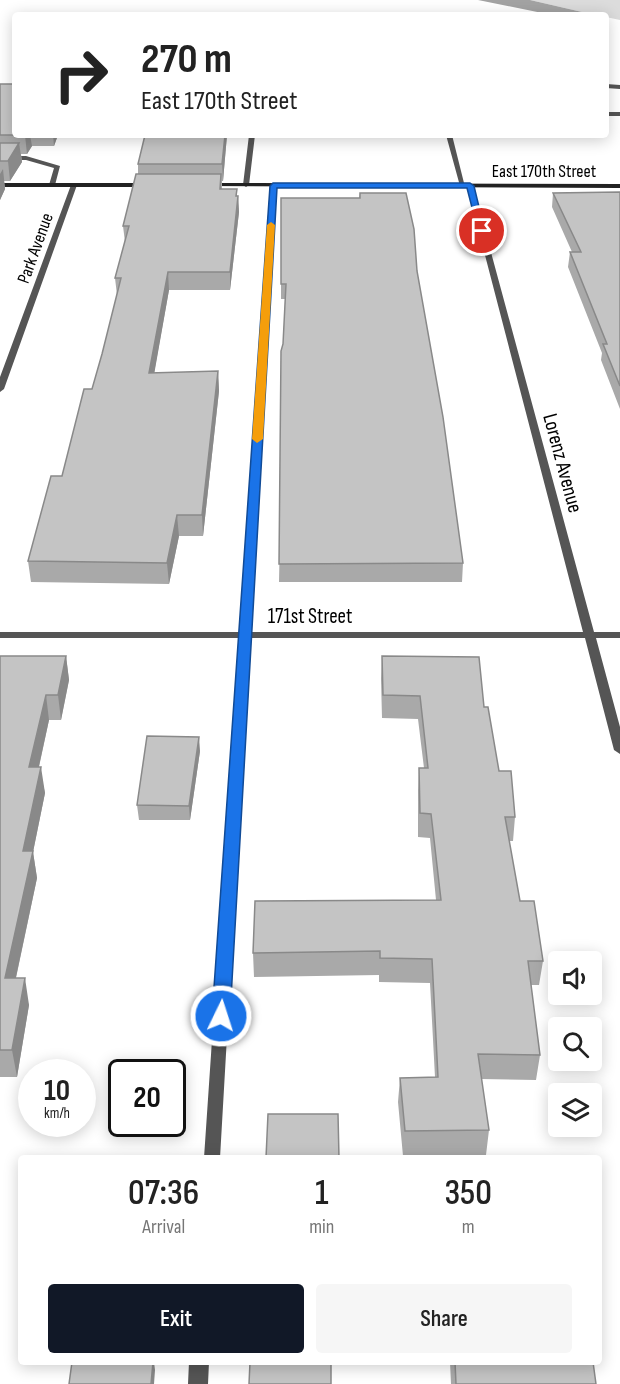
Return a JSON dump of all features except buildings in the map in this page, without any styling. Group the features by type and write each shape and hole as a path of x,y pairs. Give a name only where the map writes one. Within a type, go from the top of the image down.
{"street":[{"path":"246,186 252,138"},
{"name":"Lorenz Avenue","path":"450,138 466,186 620,750"},
{"path":"0,158 26,158 58,167 52,185"},
{"path":"0,185 154,185"},
{"name":"Park Avenue","path":"0,389 74,185"},
{"name":"East 170th Street","path":"200,185 620,186"},
{"path":"212,1155 273,186"},
{"name":"171st Street","path":"0,635 620,635"},
{"path":"198,1384 199,1365"}],"shaded area":[{"path":"478,0 530,0 582,12 537,12"},
{"path":"530,0 620,0 620,20 609,18 609,12 582,12"}],"slow traffic":[{"path":"257,439 271,225"}],"route":[{"path":"221,1016 273,186 470,186 482,231"}]}
